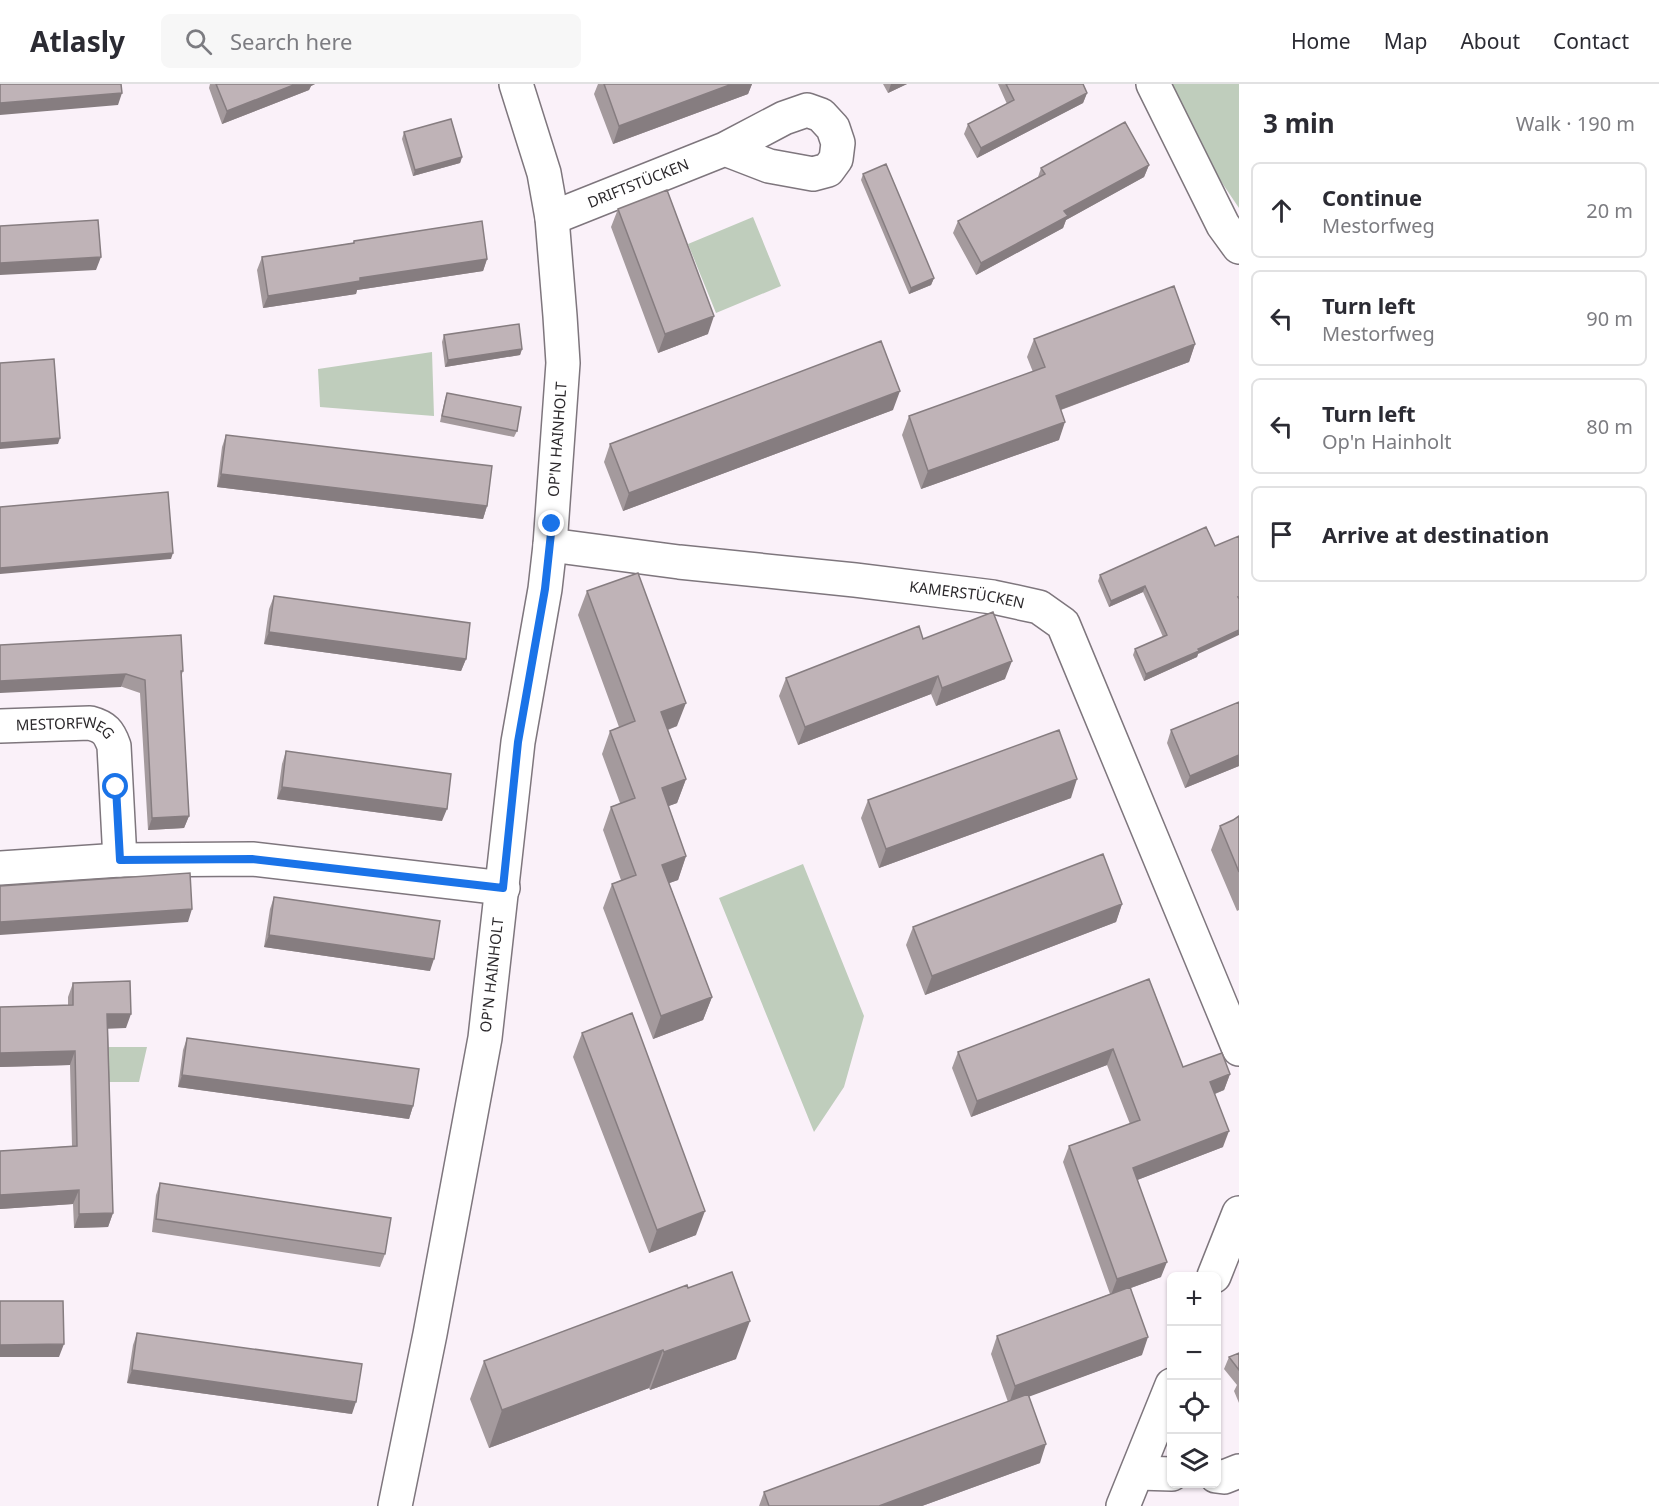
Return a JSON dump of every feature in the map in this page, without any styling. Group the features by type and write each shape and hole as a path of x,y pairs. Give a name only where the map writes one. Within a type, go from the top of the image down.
{"street":[{"name":"OP'N HAINHOLT","path":"395,1506 430,1334 485,1038 518,742 545,589 550,545 563,363 552,218 544,172 516,84"},
{"path":"1153,84 1223,225 1239,247"},
{"name":"DRIFTSTÜCKEN","path":"552,218 725,149"},
{"name":"KAMERSTÜCKEN","path":"550,545 679,562 993,597 1039,607 1063,624 1239,1049"},
{"name":"MESTORFWEG","path":"0,726 90,723 102,726 110,735 114,746 120,860"},
{"path":"0,868 120,860 252,859 503,888"},
{"path":"1216,1272 1239,1213"},
{"path":"1123,1506 1167,1398"},
{"path":"1221,1477 1239,1471"},
{"path":"1138,1473 1167,1474"}],"green space":[{"path":"1155,84 1239,84 1239,208"},
{"path":"753,217 781,286 716,313 688,244"},
{"path":"432,352 434,416 320,407 318,369"},
{"path":"803,864 864,1016 844,1087 814,1132 719,898"},
{"path":"108,1047 147,1047 139,1082 109,1082"}],"building":[{"path":"0,84 121,84 122,93 0,103"},
{"path":"216,84 296,84 227,111"},
{"path":"604,84 732,84 619,126"},
{"path":"1006,84 1083,84 1087,93 981,148 968,124 1014,100"},
{"path":"451,119 462,157 415,170 404,132"},
{"path":"1125,122 1149,165 1064,211 1068,216 981,263 958,221 1045,174 1041,168"},
{"path":"886,164 934,278 911,288 863,174"},
{"path":"667,190 714,316 665,334 618,209"},
{"path":"98,220 101,257 0,263 0,226"},
{"path":"482,221 487,259 360,278 360,281 268,296 262,257"},
{"path":"1174,286 1195,344 1056,396 1065,422 928,471 909,416 1045,367 1034,339"},
{"path":"519,324 522,349 448,360 444,335"},
{"path":"881,341 900,391 629,493 610,444"},
{"path":"54,359 60,438 0,443 0,363"},
{"path":"447,393 521,407 517,431 442,416"},
{"path":"226,435 492,466 487,506 221,474"},
{"path":"168,492 173,553 0,568 0,507"},
{"path":"1206,527 1215,546 1239,536 1239,630 1198,649 1199,651 1146,674 1135,649 1167,635 1145,586 1111,601 1100,575"},
{"path":"638,573 686,703 661,712 686,779 662,788 686,856 662,865 712,997 661,1016 612,884 636,875 611,807 635,798 610,731 635,721 587,591"},
{"path":"274,596 470,623 466,659 269,632"},
{"path":"993,612 1012,661 942,688 938,676 805,727 786,678 919,626 923,639"},
{"path":"181,635 189,816 152,818 145,680 126,674 0,681 0,645"},
{"path":"1239,702 1239,755 1190,776 1171,730"},
{"path":"1059,730 1077,779 886,849 868,800"},
{"path":"286,751 451,774 447,809 282,787"},
{"path":"1239,816 1239,872 1220,826"},
{"path":"1103,854 1122,904 932,976 913,927"},
{"path":"190,873 192,909 0,922 0,886"},
{"path":"274,897 440,921 434,959 269,935"},
{"path":"1149,979 1183,1067 1222,1053 1230,1074 1210,1082 1229,1131 1133,1168 1167,1262 1117,1279 1069,1146 1140,1120 1113,1049 977,1101 958,1052"},
{"path":"130,981 131,1014 107,1014 113,1213 79,1214 79,1190 0,1195 0,1151 77,1146 75,1051 0,1053 0,1007 73,1005 73,983"},
{"path":"632,1013 705,1211 657,1230 582,1033"},
{"path":"187,1038 419,1069 413,1106 182,1075"},
{"path":"160,1183 391,1218 385,1254 156,1219"},
{"path":"732,1272 750,1321 664,1352 663,1350 502,1410 484,1361 687,1285 688,1288"},
{"path":"1130,1287 1148,1337 1015,1386 997,1336"},
{"path":"0,1301 63,1301 64,1344 0,1345"},
{"path":"137,1333 362,1364 356,1402 132,1370"},
{"path":"1239,1353 1239,1370 1229,1357"},
{"path":"1028,1394 1046,1444 879,1506 769,1506 764,1492"}],"route":[{"path":"116,787 120,860 252,859 503,888 518,742 545,589 552,524"}]}
